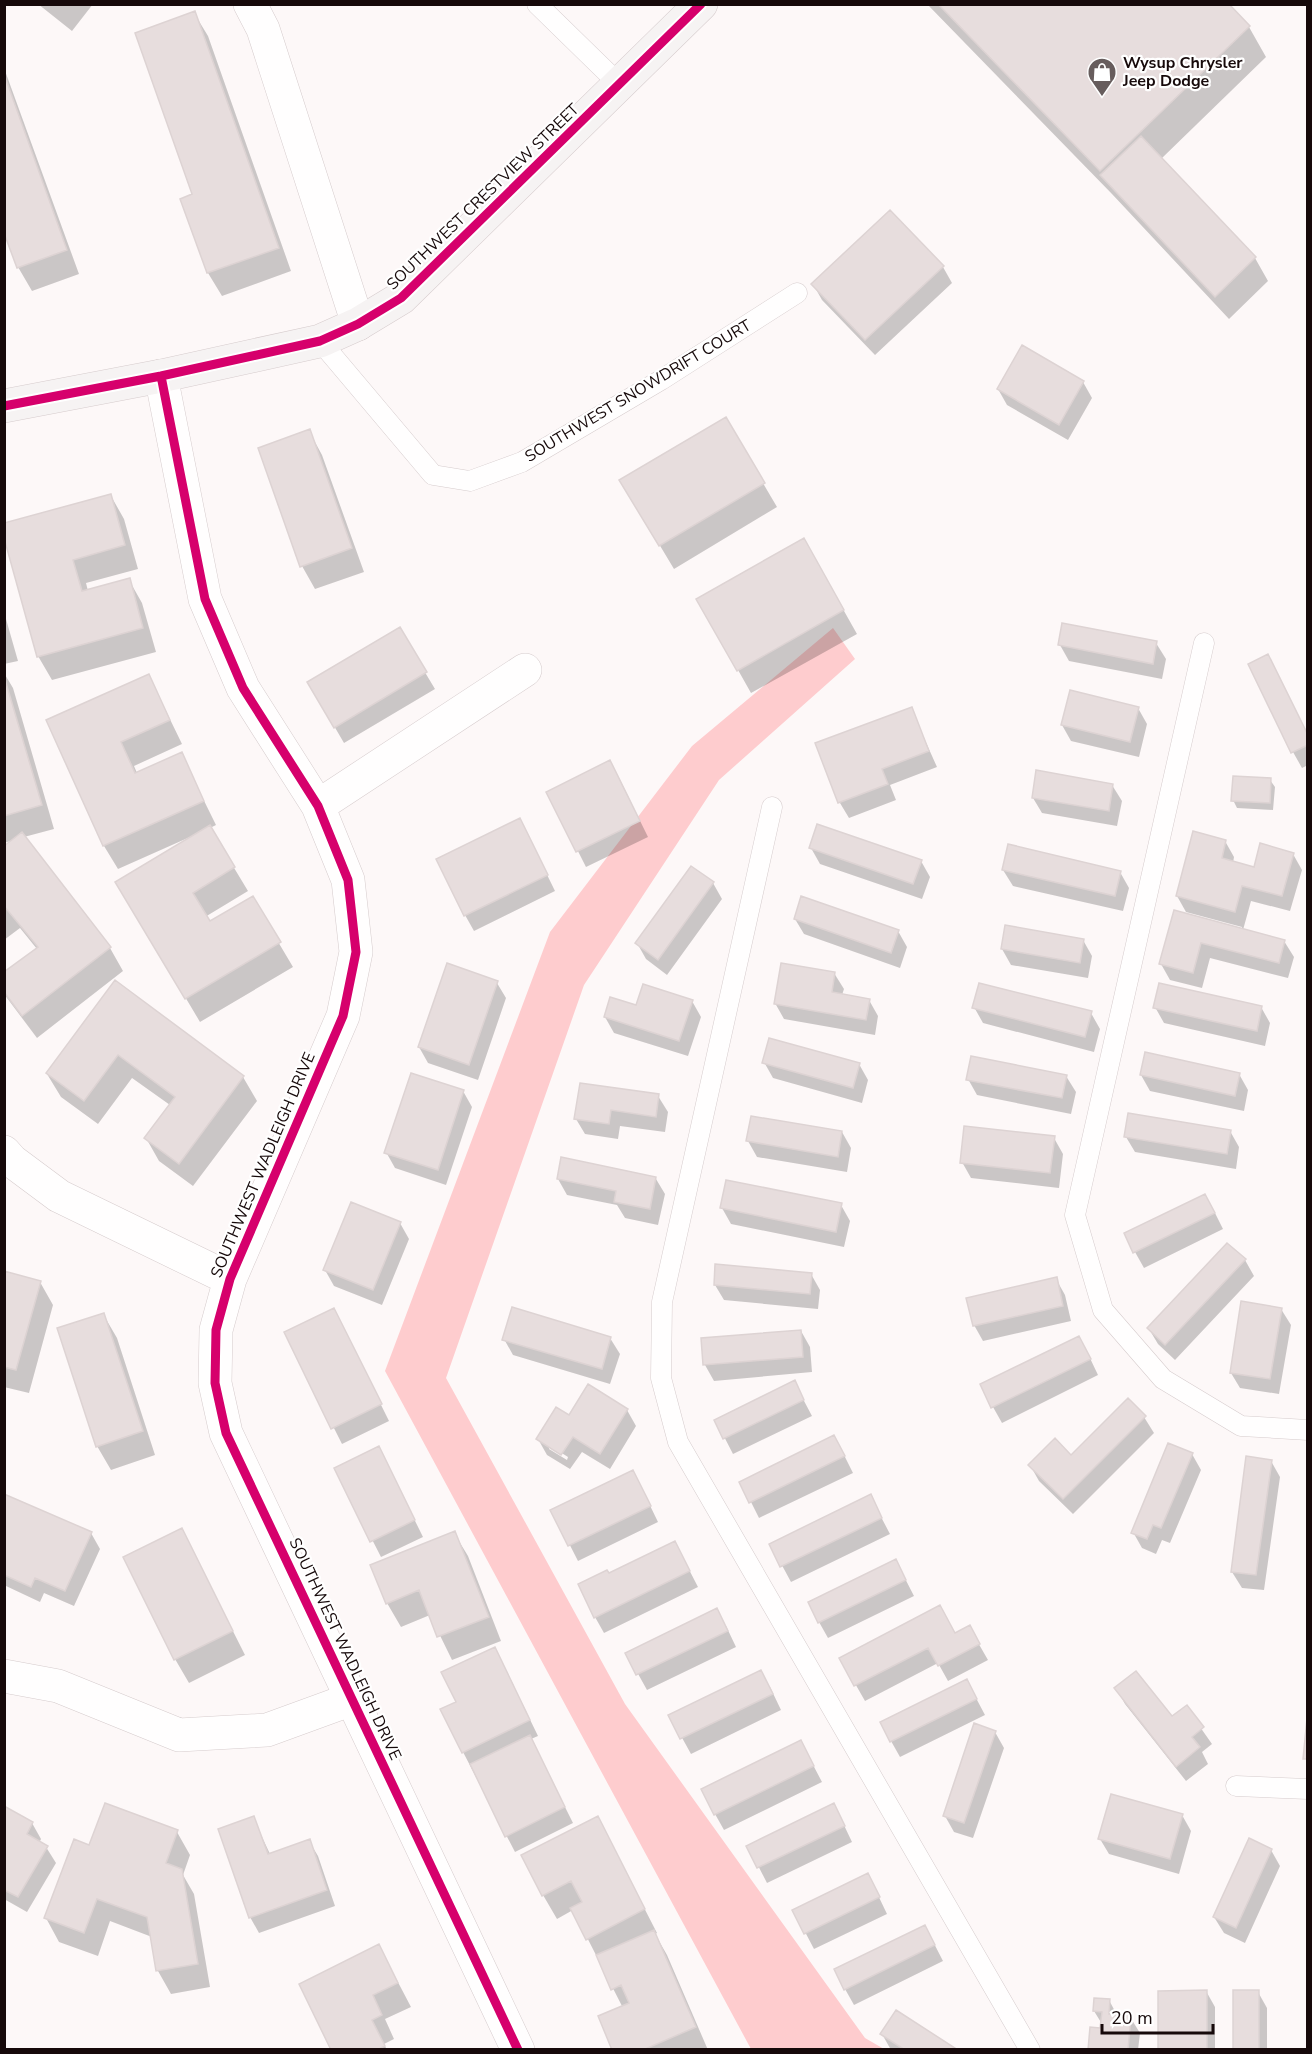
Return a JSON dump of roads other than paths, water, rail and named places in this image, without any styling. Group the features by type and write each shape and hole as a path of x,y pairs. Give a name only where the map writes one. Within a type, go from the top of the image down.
{"street":[{"path":"250,4 263,29 358,324"},
{"name":"SOUTHWEST CRESTVIEW STREET","path":"4,406 161,376 320,341 358,324 401,298 701,4"},
{"name":"SOUTHWEST WADLEIGH DRIVE","path":"161,376 205,599 243,688 318,806 348,880 356,952 343,1016 230,1279 216,1330 215,1383 226,1433 518,2049"},
{"path":"318,806 525,670"},
{"path":"4,1152 12,1161 59,1196 230,1279"},
{"path":"4,1676 58,1686 180,1735 267,1730 352,1700"}],"lane":[{"path":"537,4 620,85"},
{"name":"SOUTHWEST SNOWDRIFT COURT","path":"320,341 433,475 470,481 522,462 661,380 797,292"},
{"path":"1204,643 1075,1215 1103,1310 1163,1379 1241,1426 1308,1430"},
{"path":"772,807 662,1302 661,1378 678,1443 1030,2049"},
{"path":"1236,1786 1308,1789"}],"place":[{"name":"Wysup Chrysler Jeep Dodge","path":"1102,98"}]}
